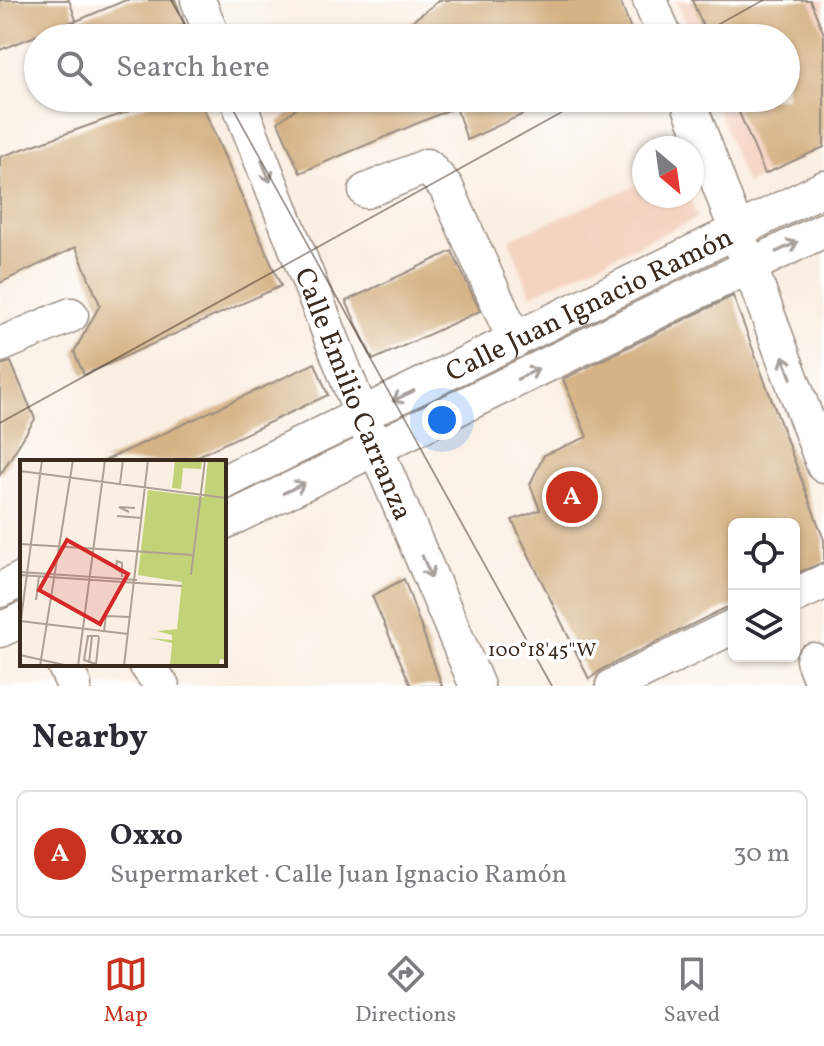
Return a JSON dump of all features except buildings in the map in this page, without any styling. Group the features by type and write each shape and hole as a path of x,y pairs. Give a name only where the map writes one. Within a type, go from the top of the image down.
{"street":[{"path":"198,0 207,24"},
{"path":"650,0 659,24"},
{"name":"Calle Emilio Carranza","path":"243,112 362,416 477,686"},
{"path":"692,112 824,466"},
{"path":"366,191 427,166 446,187 515,341"},
{"name":"Calle Juan Ignacio Ramón","path":"226,481 824,188"},
{"name":"Calle Juan Ignacio Ramón","path":"226,521 824,230"},
{"path":"0,345 71,315"},
{"path":"0,590 20,580"},
{"path":"800,593 824,582"},
{"path":"0,630 20,621"},
{"path":"613,686 728,629"},
{"path":"65,666 74,686"},
{"path":"147,666 162,686"}],"shaded area":[{"path":"676,0 824,0 824,147 746,184 718,112 800,112 800,24 685,24"},
{"path":"632,187 632,208 694,208 697,218 531,295 509,239"}],"place":[{"name":"Oxxo","path":"572,497"}]}
